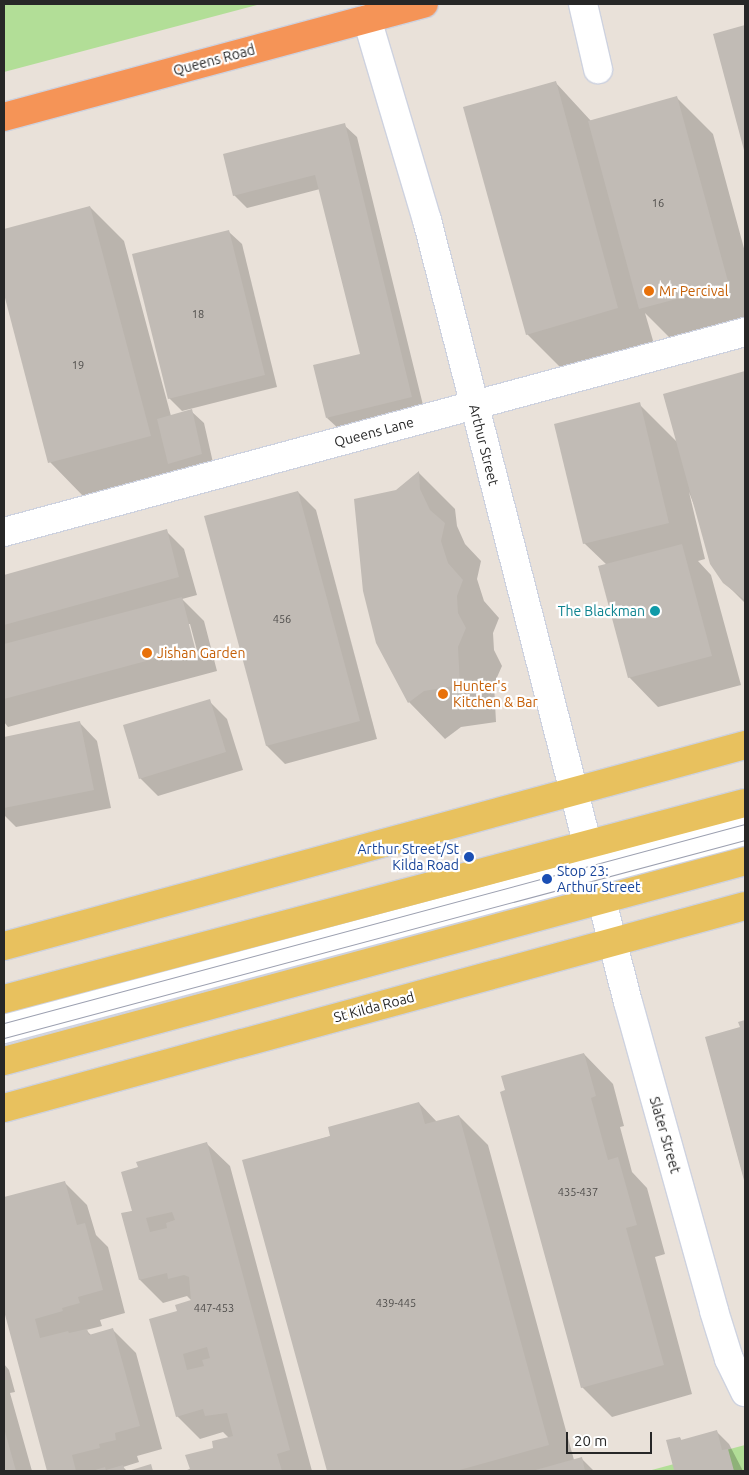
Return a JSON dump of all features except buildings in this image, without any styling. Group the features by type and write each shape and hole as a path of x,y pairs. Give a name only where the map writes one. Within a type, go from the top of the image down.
{"highway":[{"name":"Queens Road","path":"4,117 424,4"}],"main road":[{"path":"4,946 745,745"},
{"path":"4,999 745,803"},
{"path":"4,1061 745,861"},
{"name":"St Kilda Road","path":"4,1108 745,906"}],"street":[{"path":"583,4 598,69"},
{"name":"Arthur Street","path":"367,19 427,220 595,873"},
{"name":"Queens Lane","path":"4,532 745,332"},
{"path":"4,1029 595,873 745,831"},
{"name":"Slater Street","path":"595,873 714,1311 729,1359 745,1392"}],"green space":[{"path":"4,4 261,4 4,72"},
{"path":"745,1445 745,1471 648,1471"}],"tram line":[{"path":"4,1023 745,824"},
{"path":"4,1038 745,840"}],"place":[{"name":"Mr Percival","path":"649,291"},
{"name":"The Blackman","path":"655,611"},
{"name":"Jishan Garden","path":"147,653"},
{"name":"Hunter's Kitchen & Bar","path":"443,694"},
{"name":"Arthur Street/St Kilda Road","path":"469,857"},
{"name":"Stop 23: Arthur Street","path":"547,879"}]}
